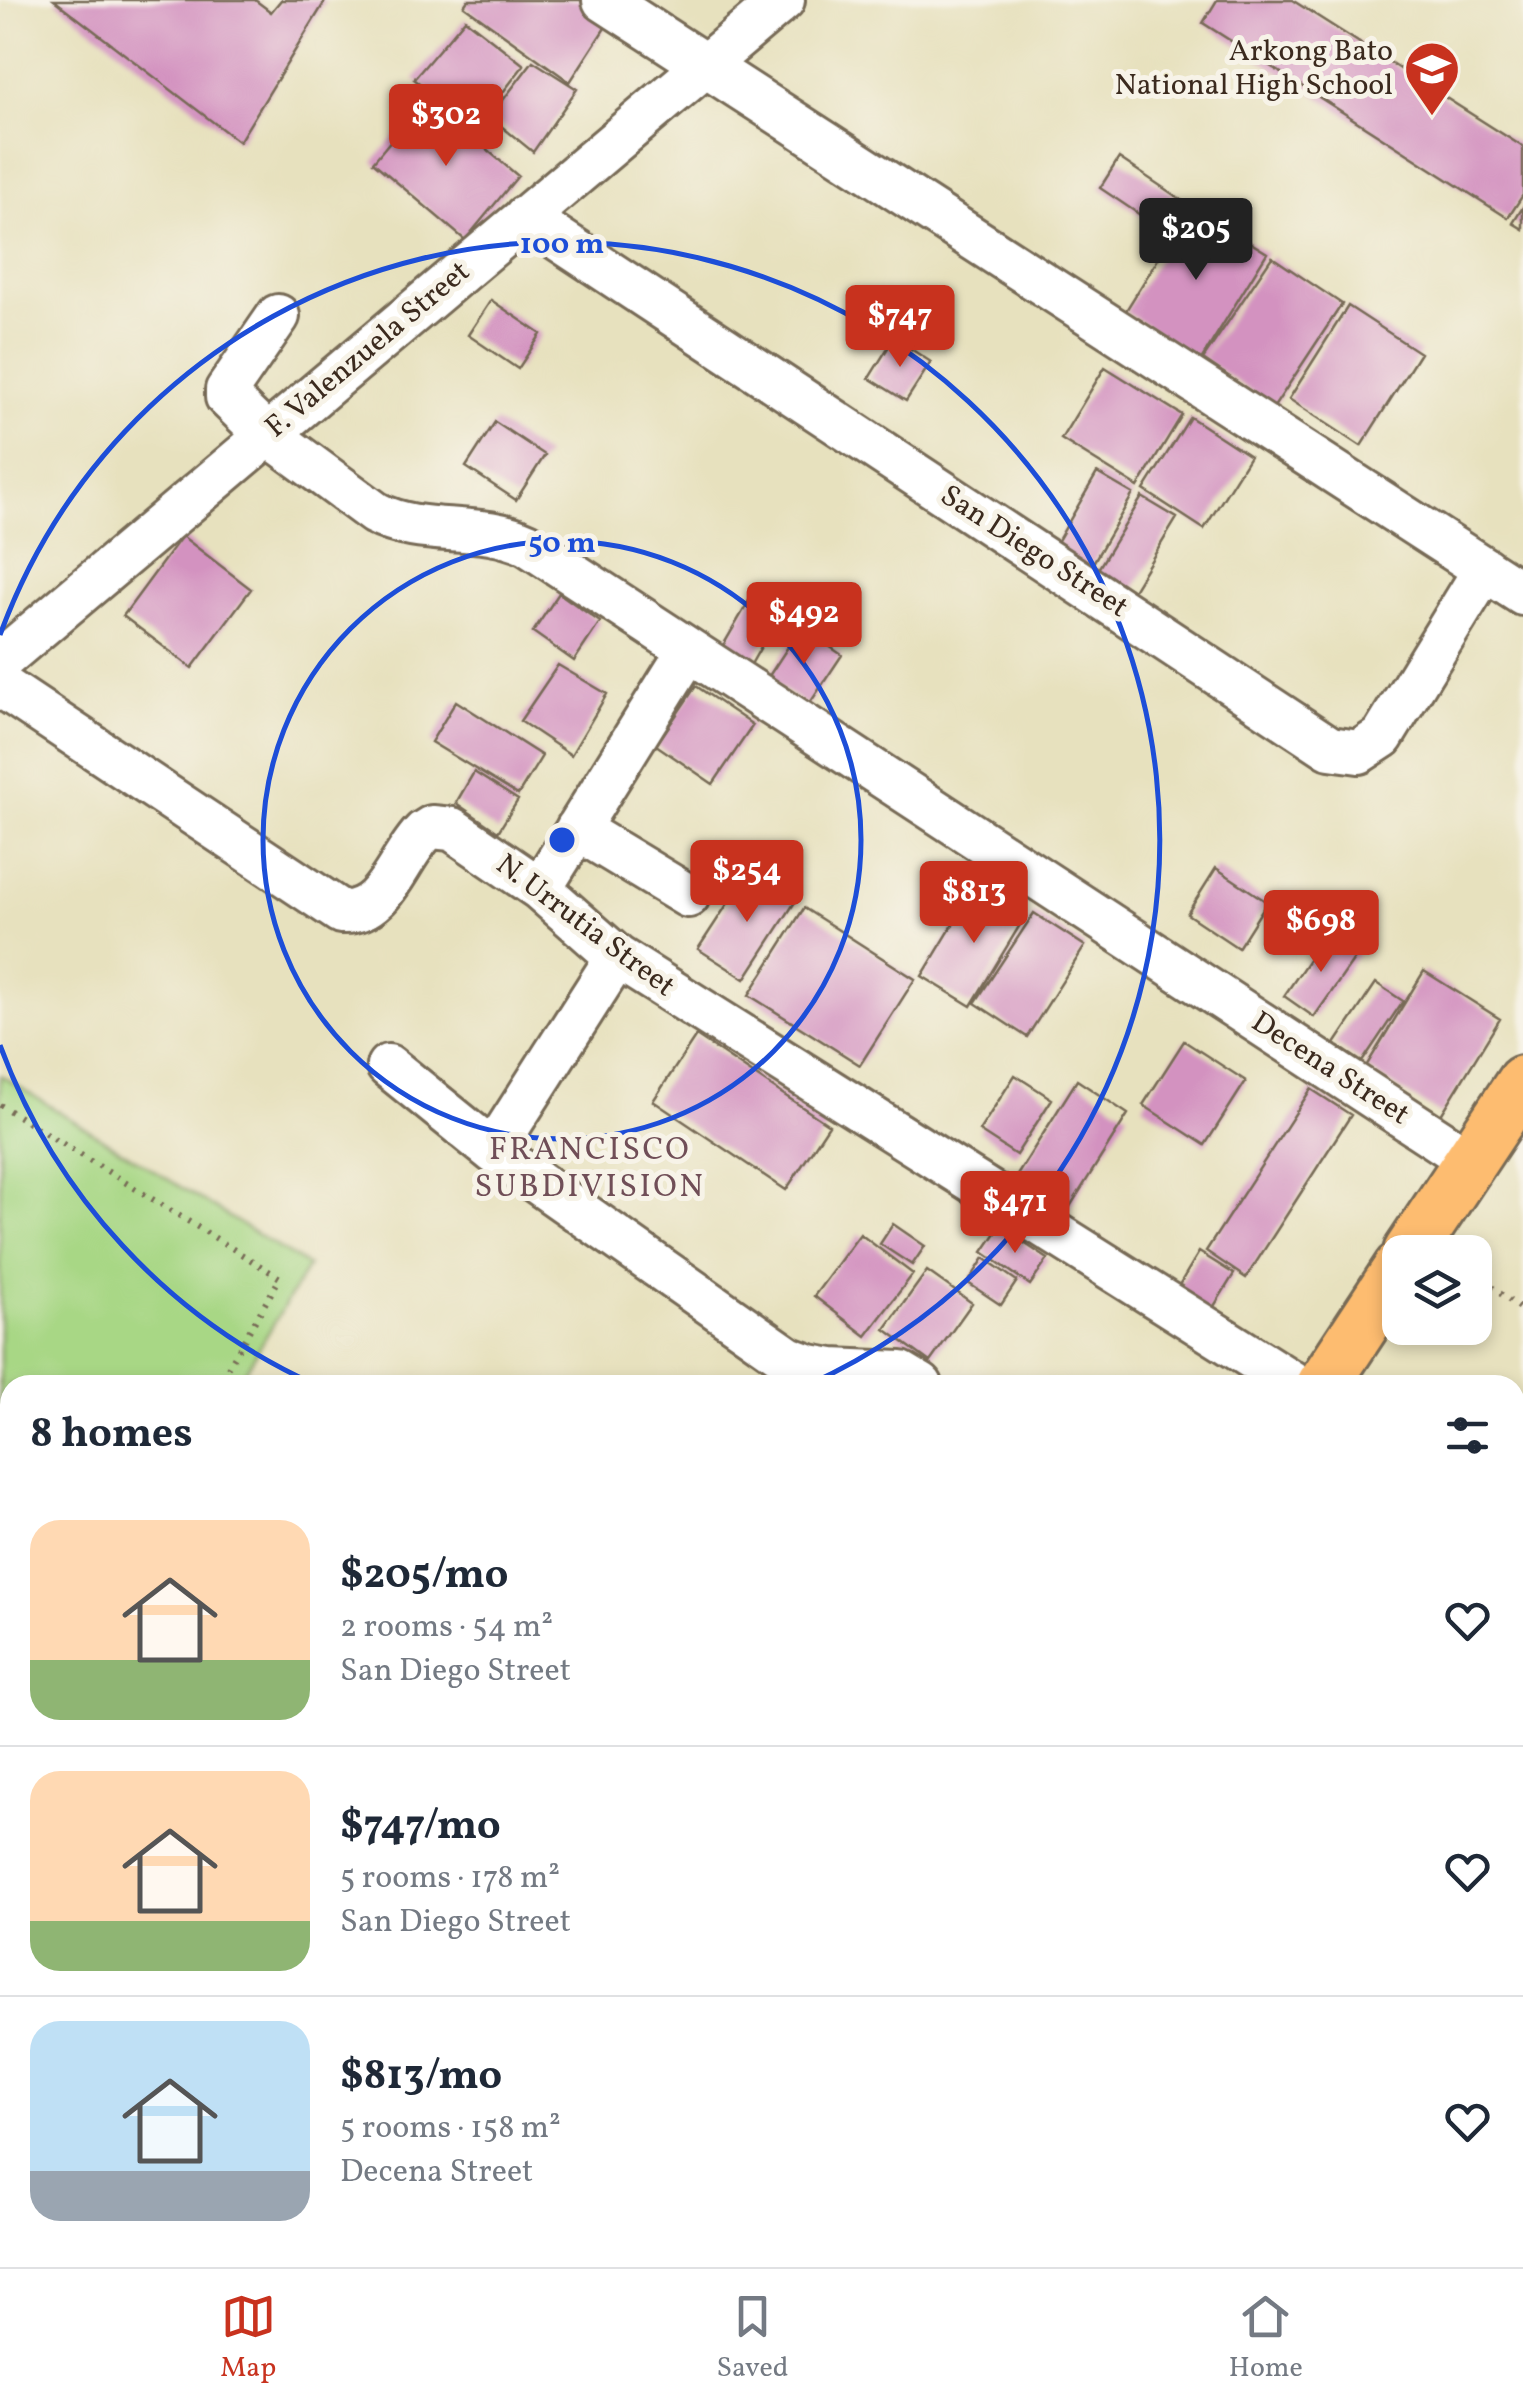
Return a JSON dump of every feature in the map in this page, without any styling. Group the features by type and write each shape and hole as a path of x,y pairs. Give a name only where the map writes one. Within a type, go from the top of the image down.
{"main road":[{"path":"1421,1235 1523,1082"},
{"path":"1330,1375 1382,1295"}],"street":[{"path":"604,0 1523,594"},
{"name":"F. Valenzuela Street","path":"0,662 704,67 734,16 783,0"},
{"name":"San Diego Street","path":"526,217 1330,748 1359,752 1382,737 1485,569"},
{"name":"Decena Street","path":"278,316 227,390 230,402 375,513 393,522 510,536 1471,1161"},
{"path":"540,889 689,650"},
{"name":"N. Urrutia Street","path":"0,685 340,912 354,913 375,902 416,840 432,827 452,828 540,889 617,957 1280,1375"},
{"path":"578,829 688,896"},
{"path":"493,1151 617,957"},
{"path":"388,1066 493,1151 788,1358 832,1370 906,1375"}],"path":[{"path":"0,1104 280,1278 224,1375"},
{"path":"1492,1287 1523,1311"}],"green space":[{"path":"0,1075 308,1266 243,1375 0,1375"}],"building":[{"path":"54,0 255,0 271,12 281,0 326,0 239,142"},
{"path":"468,0 580,0 610,20 570,82 464,6"},
{"path":"1217,0 1292,0 1523,147 1523,195 1508,218 1203,23"},
{"path":"465,19 524,65 476,127 414,79"},
{"path":"533,61 577,89 533,152 490,117"},
{"path":"426,98 518,176 465,240 373,162"},
{"path":"1119,158 1186,203 1167,233 1100,188"},
{"path":"1191,206 1267,253 1201,360 1125,312"},
{"path":"1523,207 1523,229 1513,223"},
{"path":"1272,257 1342,304 1274,407 1203,359"},
{"path":"491,300 541,334 518,369 468,335"},
{"path":"1348,306 1420,353 1361,446 1289,399"},
{"path":"894,338 931,362 906,401 869,378"},
{"path":"1105,367 1182,415 1138,487 1061,439"},
{"path":"1190,417 1250,456 1204,529 1144,490"},
{"path":"495,422 545,455 516,500 466,467"},
{"path":"1097,473 1133,494 1089,570 1053,549"},
{"path":"1142,497 1177,518 1130,595 1095,574"},
{"path":"182,536 251,589 192,668 123,616"},
{"path":"559,593 600,622 574,661 533,632"},
{"path":"753,594 782,610 750,666 721,649"},
{"path":"801,627 842,655 808,706 767,679"},
{"path":"558,665 607,694 571,755 520,721"},
{"path":"696,686 753,725 713,784 656,745"},
{"path":"456,701 542,756 518,795 431,742"},
{"path":"474,772 518,800 498,832 456,803"},
{"path":"1216,868 1267,902 1238,948 1187,914"},
{"path":"749,871 795,902 745,979 698,949"},
{"path":"977,885 1026,915 971,1006 922,976"},
{"path":"804,908 915,979 860,1065 749,995"},
{"path":"1034,913 1085,946 1027,1037 975,1003"},
{"path":"1327,933 1358,954 1314,1017 1284,996"},
{"path":"1424,971 1500,1019 1441,1115 1365,1068"},
{"path":"1376,983 1403,1001 1362,1062 1335,1044"},
{"path":"696,1036 829,1125 786,1190 653,1101"},
{"path":"1184,1041 1246,1081 1205,1145 1143,1105"},
{"path":"1015,1075 1052,1099 1016,1155 979,1131"},
{"path":"1077,1080 1128,1114 1066,1213 1016,1177"},
{"path":"1311,1089 1351,1115 1246,1278 1206,1251"},
{"path":"893,1224 925,1246 912,1265 880,1244"},
{"path":"1000,1227 1048,1259 1030,1285 983,1252"},
{"path":"860,1234 913,1274 866,1336 814,1296"},
{"path":"1199,1252 1234,1274 1208,1316 1173,1295"},
{"path":"984,1258 1017,1281 1001,1305 968,1283"},
{"path":"927,1271 972,1303 930,1362 885,1329"}],"place":[{"name":"Arkong Bato National High School","path":"1432,118"}],"district":[{"name":"FRANCISCO SUBDIVISION","path":"590,1170"}]}
